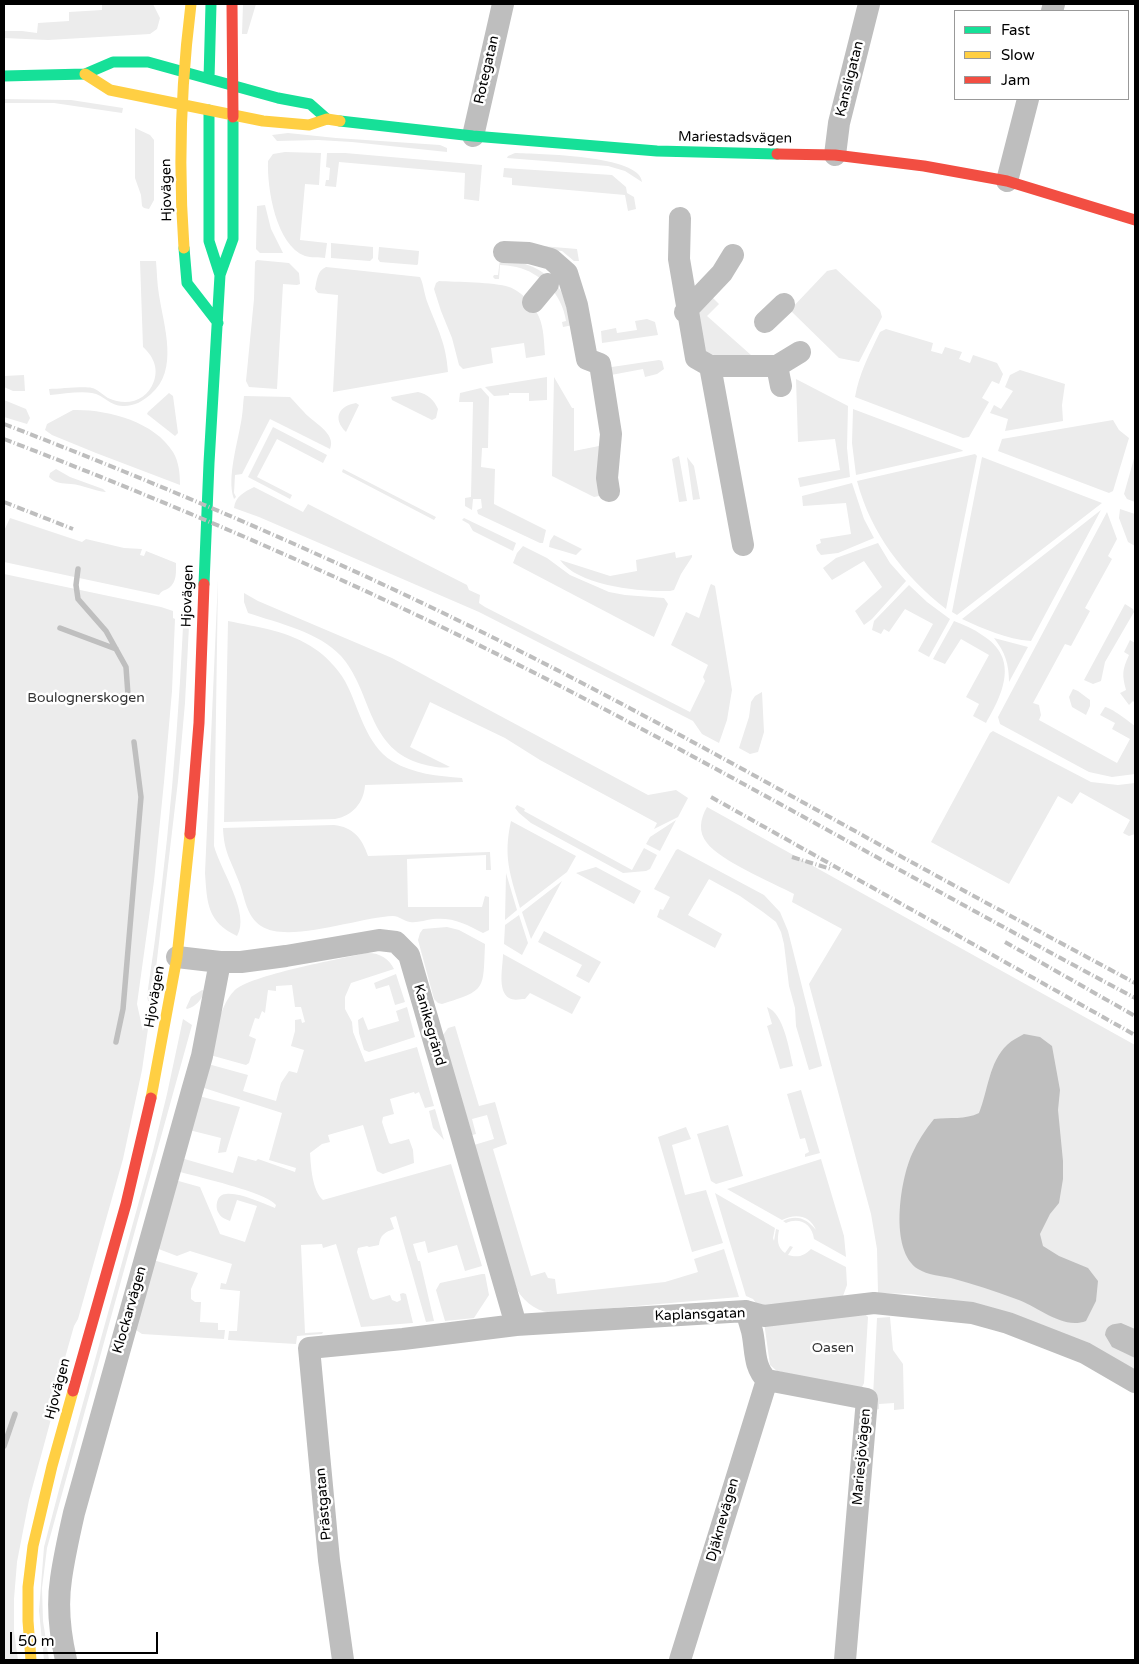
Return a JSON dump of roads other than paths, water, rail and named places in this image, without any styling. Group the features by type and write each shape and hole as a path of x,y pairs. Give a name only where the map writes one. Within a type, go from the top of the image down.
{"main road":[{"name":"Hjovägen","path":"191,4 181,153 182,219 188,283 218,323"},
{"path":"212,4 209,79 233,115"},
{"name":"Hjovägen","path":"31,1660 28,1587 34,1546 52,1466 126,1204 140,1147 158,1070 177,957 191,827 199,723 209,463 220,275 233,239 232,4"},
{"path":"4,76 85,74 113,62 148,62 310,104 327,119"},
{"path":"185,72 208,110"},
{"name":"Mariestadsvägen","path":"85,74 110,90 263,122 309,125 327,119 473,136 657,151 835,156 924,166 1007,182 1135,220"},
{"name":"Hjovägen","path":"208,110 209,242 220,275"}],"street":[{"name":"Rotegatan","path":"473,136 503,4"},
{"name":"Kansligatan","path":"835,156 839,123 869,4"},
{"path":"1007,182 1028,100"},
{"path":"680,218 679,259 686,311 696,358 710,366 779,376 800,352"},
{"path":"504,252 528,253 551,259 560,275"},
{"path":"686,311 722,273 733,255"},
{"path":"533,302 560,275 567,274 577,305 587,359 600,364 611,434 607,478 610,491"},
{"path":"765,322 784,304"},
{"path":"710,366 743,545"},
{"name":"Kanikegränd","path":"177,957 220,962 241,962 378,940 396,942 409,955 516,1325"},
{"name":"Klockarvägen","path":"66,1660 62,1644 61,1580 74,1513 202,1056 220,962"},
{"name":"Kaplansgatan","path":"309,1348 403,1340 516,1325 746,1311 764,1316 874,1303 972,1314 1008,1323 1078,1350 1135,1382"},
{"path":"746,1311 752,1330 756,1363 760,1374 767,1380"},
{"name":"Prästgatan","path":"309,1348 329,1560 343,1660"},
{"name":"Djäknevägen","path":"680,1660 767,1380"},
{"name":"Mariesjövägen","path":"767,1380 867,1399 845,1660"}],"waterway":[{"path":"78,569 76,585 78,599 106,631 126,667 128,695"},
{"path":"60,628 116,649"},
{"path":"116,1042 123,1009 141,797 134,742"},
{"path":"4,1446 15,1414"}],"railway":[{"path":"4,424 170,490 279,537 387,586 496,639 658,724 1135,983"},
{"path":"4,439 218,525 359,588 497,654 709,765 1135,998"},
{"path":"4,502 73,529"},
{"path":"711,797 1135,1035"},
{"path":"792,857 831,869"},
{"path":"1005,942 1135,1016"}],"park label":[{"name":"Boulognerskogen","path":"86,698"},
{"name":"Oasen","path":"833,1348"}]}
